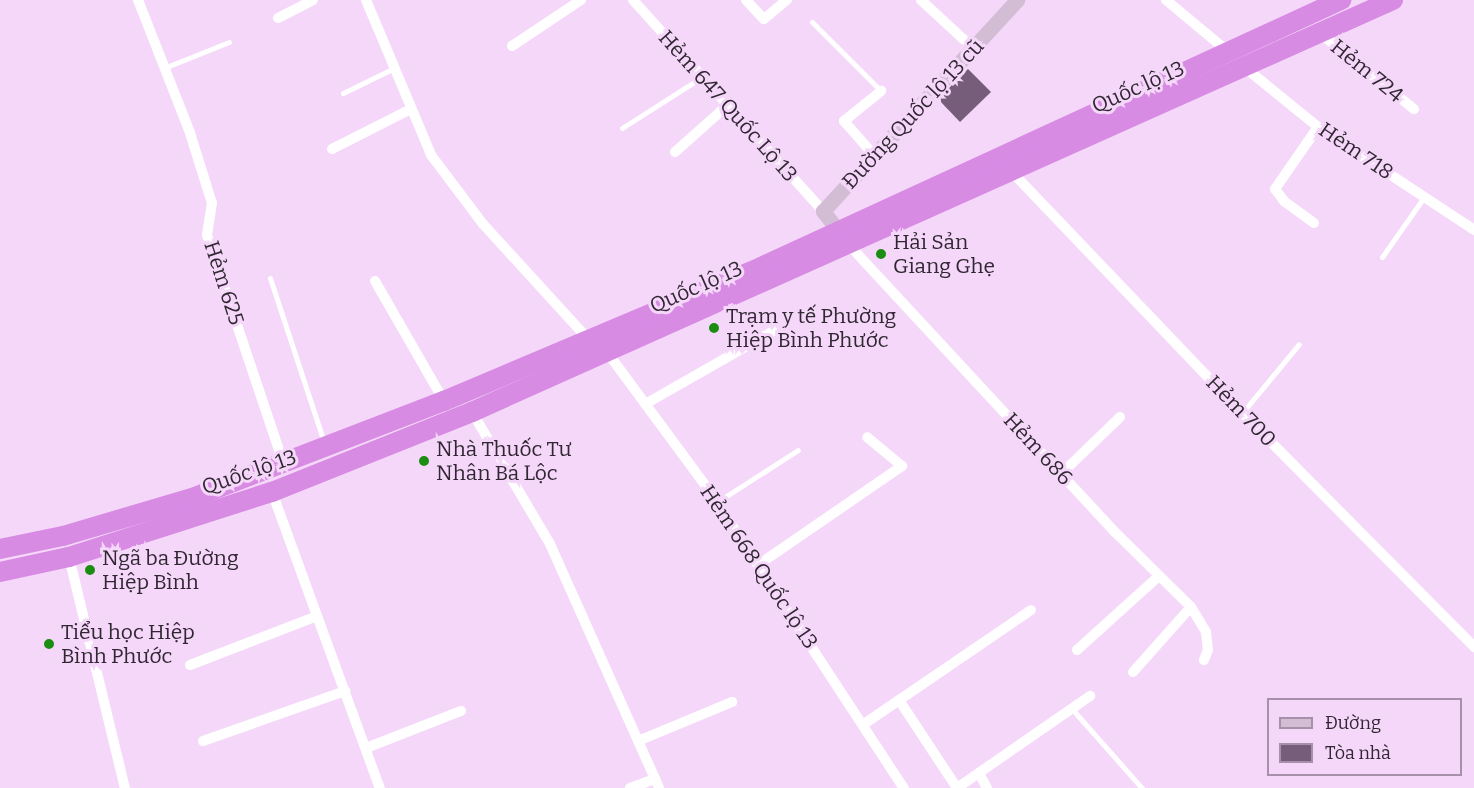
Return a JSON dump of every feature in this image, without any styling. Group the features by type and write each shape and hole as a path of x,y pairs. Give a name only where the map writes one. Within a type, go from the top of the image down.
{"highway":[{"name":"Quốc lộ 13","path":"0,549 63,536 145,512 284,465 444,401 761,267 837,229 1226,50 1341,0"},
{"name":"Quốc lộ 13","path":"0,572 69,557 272,492 472,412 850,246 1242,66 1394,0"},
{"path":"837,229 850,246"}],"street":[{"name":"Hẻm 625","path":"138,0 212,203 207,235 284,465"},
{"path":"278,18 313,0"},
{"path":"366,0 409,110 431,155 483,224 588,339"},
{"path":"512,46 581,0"},
{"name":"Hẻm 647 Quốc Lộ 13","path":"633,0 823,211"},
{"path":"746,0 764,19 787,0"},
{"path":"921,0 974,49"},
{"name":"Đường Quốc lộ 13 cũ","path":"823,211 1017,0"},
{"path":"1166,0 1226,50"},
{"name":"Hẻm 724","path":"1320,33 1414,109"},
{"name":"Hẻm 718","path":"1242,66 1318,127 1474,230"},
{"path":"873,154 844,121 881,91"},
{"path":"675,152 728,105"},
{"path":"332,149 409,110"},
{"path":"1314,223 1284,201 1275,189 1318,127"},
{"name":"Hẻm 700","path":"1011,171 1242,413 1474,647"},
{"path":"823,211 837,229"},
{"name":"Hẻm 686","path":"850,246 1061,474 1191,607 1206,632 1208,650 1204,660"},
{"path":"375,281 444,401"},
{"path":"647,403 773,331"},
{"name":"Hẻm 668 Quốc lộ 13","path":"607,352 647,403 717,502 904,788"},
{"path":"472,412 550,544 657,783 630,788"},
{"path":"1061,474 1120,417"},
{"path":"758,565 902,466 867,437"},
{"path":"272,492 380,788"},
{"path":"69,557 125,788"},
{"path":"1077,650 1159,576"},
{"path":"1133,672 1191,607"},
{"path":"864,724 1031,610"},
{"path":"190,665 317,616"},
{"path":"203,741 345,691"},
{"path":"899,700 957,788 1090,696"},
{"path":"638,741 732,702"},
{"path":"366,748 461,711"},
{"path":"979,773 987,788"}],"lane":[{"path":"812,22 881,91"},
{"path":"164,68 229,42"},
{"path":"343,93 394,68"},
{"path":"622,128 702,77"},
{"path":"1382,257 1424,197"},
{"path":"270,278 326,449"},
{"path":"1242,413 1299,344"},
{"path":"717,502 798,450"},
{"path":"1072,709 1142,788"}],"building":[{"path":"968,69 991,92 960,122 938,99"}],"place":[{"name":"Hải Sản Giang Ghẹ","path":"881,254"},
{"name":"Trạm y tế Phường Hiệp Bình Phước","path":"714,328"},
{"name":"Nhà Thuốc Tư Nhân Bá Lộc","path":"424,461"},
{"name":"Ngã ba Đường Hiệp Bình","path":"90,570"},
{"name":"Tiểu học Hiệp Bình Phước","path":"49,644"}]}
